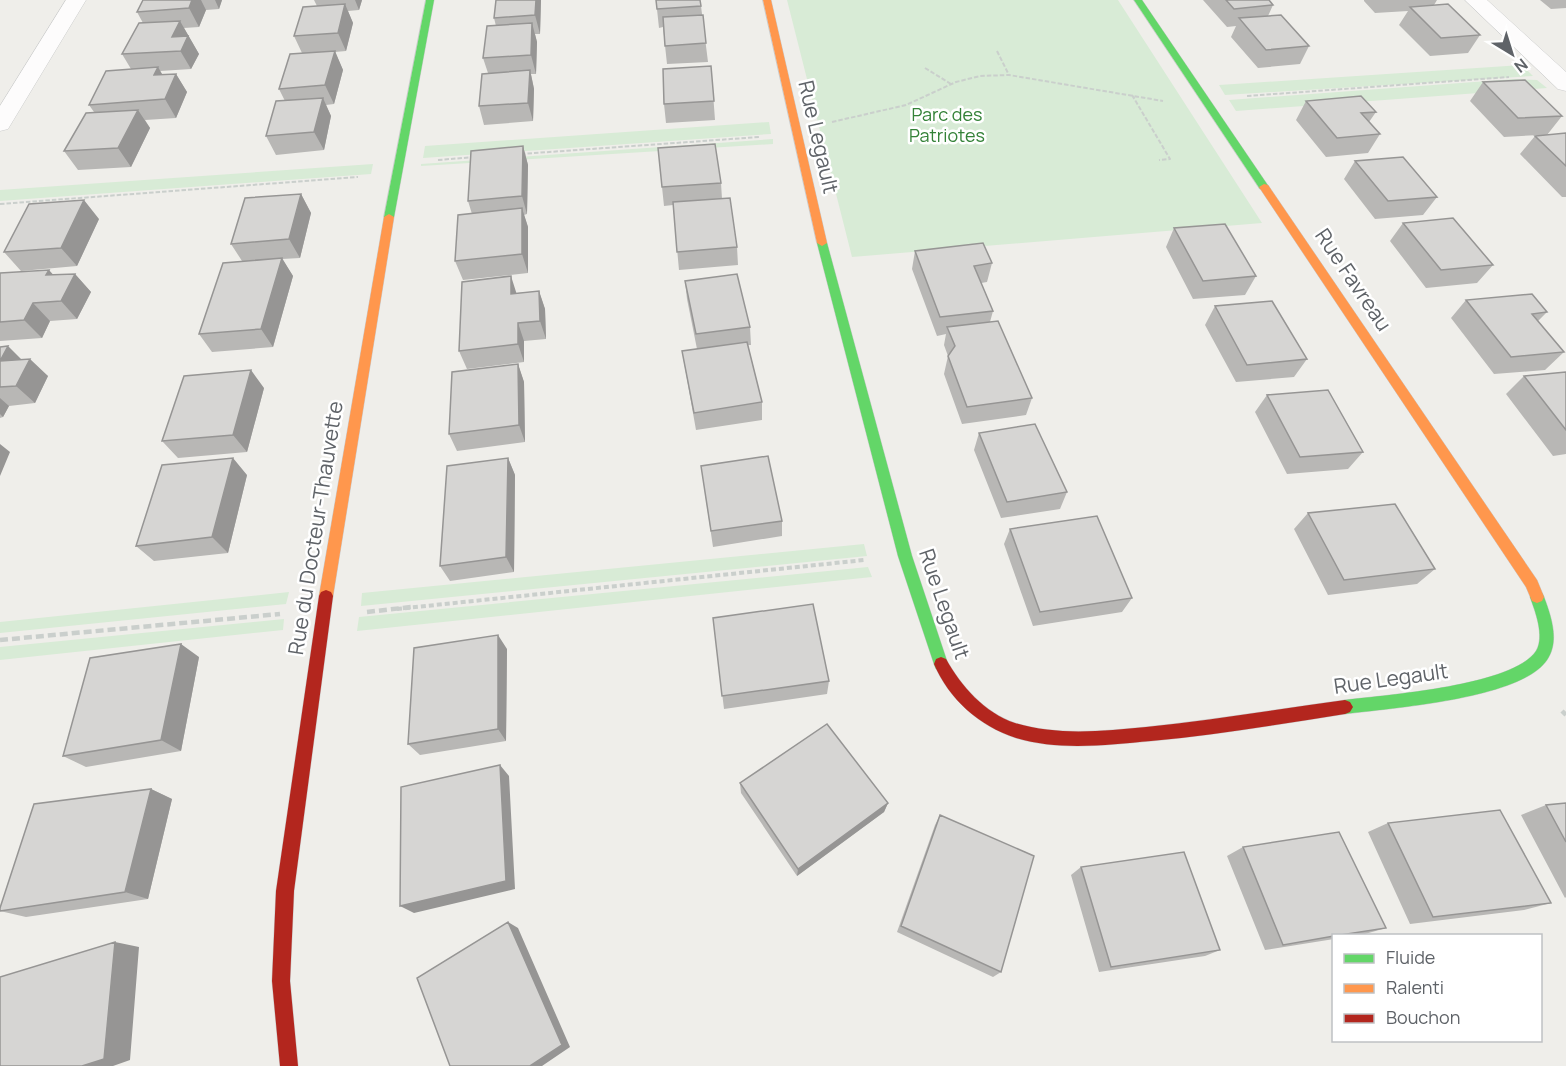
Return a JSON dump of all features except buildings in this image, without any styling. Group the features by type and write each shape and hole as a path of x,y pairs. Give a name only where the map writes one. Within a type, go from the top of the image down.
{"street":[{"path":"0,124 76,0"},
{"name":"Rue du Docteur-Thauvette","path":"289,1066 281,970 283,913 293,830 323,612 364,355 430,0"},
{"name":"Rue Legault","path":"767,0 825,258 926,627 947,676 965,698 986,715 1012,729 1040,736 1074,740 1122,737 1500,683 1528,673 1544,653 1546,624 1532,584"},
{"name":"Rue Favreau","path":"1138,0 1532,584"},
{"path":"1475,0 1566,84"}],"path":[{"path":"998,51 1010,75"},
{"path":"925,68 951,84"},
{"path":"827,123 906,105 951,84 980,76 1010,75 1172,102"},
{"path":"1240,97 1514,77"},
{"path":"935,92 939,95"},
{"path":"1132,94 1170,159 1159,160"},
{"path":"516,154 761,137"},
{"path":"435,160 482,157"},
{"path":"0,204 360,177"},
{"path":"360,613 867,560"},
{"path":"0,640 284,613"},
{"path":"1562,711 1566,715"}],"green space":[{"name":"Parc des Patriotes","path":"787,0 1118,0 1262,223 852,257"},
{"path":"1522,65 1533,76 1225,95 1219,85"},
{"path":"1515,79 1537,80 1547,88 1236,111 1229,100"},
{"path":"769,122 771,134 423,158 425,146"},
{"path":"773,139 773,144 421,166 421,164"},
{"path":"373,164 371,174 0,201 0,190"},
{"path":"864,544 867,556 361,606 362,593"},
{"path":"868,567 872,577 357,631 359,617"},
{"path":"289,592 286,604 0,633 0,622"},
{"path":"284,619 283,630 0,660 0,647"}],"traffic: fast":[{"path":"389,217 430,0"},
{"path":"1138,0 1264,187"},
{"path":"822,243 905,556 941,664"},
{"path":"1345,707 1483,686 1530,667 1542,655 1546,641 1544,619 1537,597"}],"traffic: slow":[{"path":"767,0 822,243"},
{"path":"1264,187 1532,584 1537,597"},
{"path":"326,596 389,217"}],"traffic: jam":[{"path":"289,1066 281,981 285,891 326,596"},
{"path":"941,664 962,695 992,720 1030,734 1061,738 1137,735 1345,707"}]}
